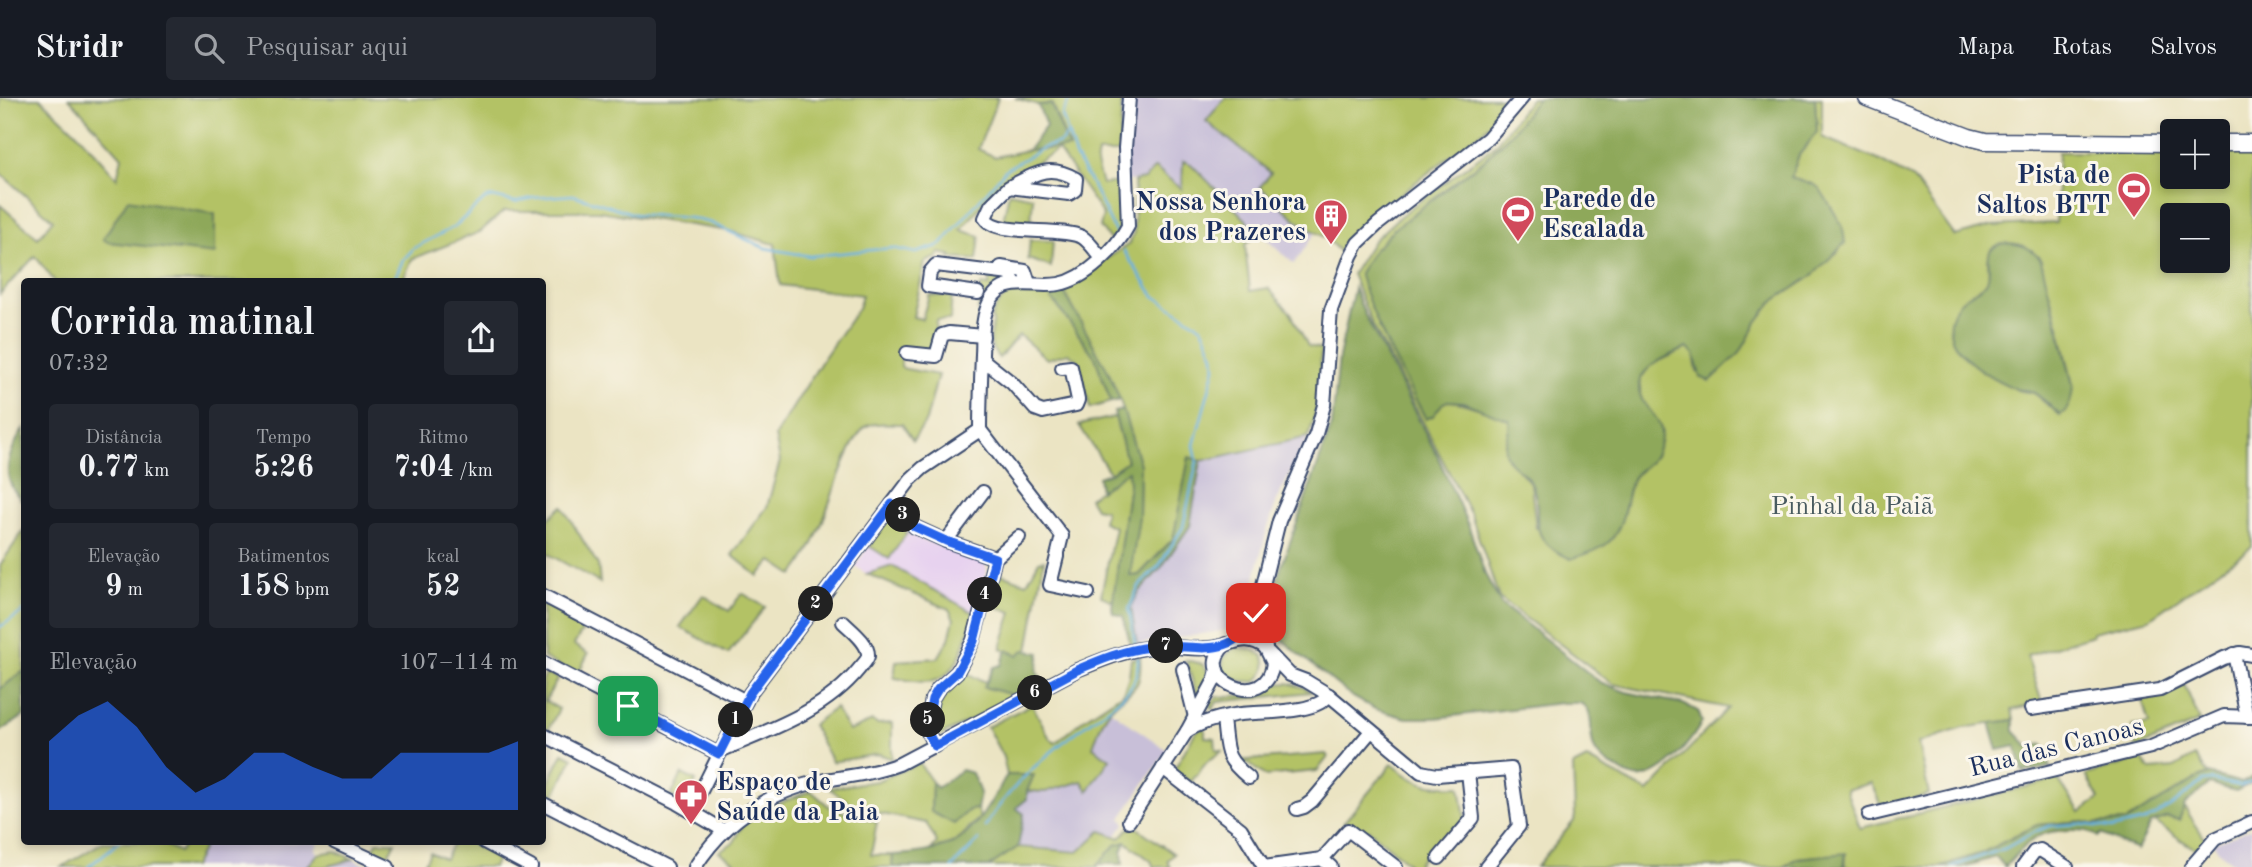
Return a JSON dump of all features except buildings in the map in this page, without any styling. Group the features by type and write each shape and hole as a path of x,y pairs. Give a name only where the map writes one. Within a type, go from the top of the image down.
{"main road":[{"path":"1867,98 1985,141 2160,143"},
{"path":"2230,143 2252,143"}],"street":[{"path":"1088,593 1050,584 1062,536 979,430 983,336 986,311 990,301 998,293 1015,283 1053,285 1076,279 1123,236 1128,226 1125,148 1129,98"},
{"path":"1129,821 1202,704 1220,651 1247,631 1256,613 1279,521 1316,434 1324,405 1331,310 1350,256 1358,243 1378,224 1488,138 1522,98"},
{"path":"1009,187 991,205 985,218 988,224 1083,237 1102,258"},
{"path":"978,293 928,286 930,272 936,265 980,269 1010,274 1015,283"},
{"path":"980,269 1006,267 1025,271 1029,284"},
{"path":"907,354 936,356 942,335 949,332 983,336"},
{"path":"982,359 1012,383 1035,409 1043,412 1076,405 1078,400 1071,367 1062,368"},
{"path":"691,811 746,701 892,504 923,468 979,430"},
{"path":"946,541 984,492"},
{"path":"892,504 915,527 995,558"},
{"path":"935,746 927,726 932,699 961,666 974,641 995,558 1019,537"},
{"path":"546,597 746,701"},
{"path":"1256,613 1258,632 1272,668 1264,684"},
{"path":"720,752 795,719 846,685 866,661 868,652 865,645 842,622"},
{"path":"695,867 723,830 735,819 763,802 822,781 887,768 935,746 1089,665 1131,650 1153,647 1207,649 1231,642 1251,642 1267,651 1290,675 1329,695 1421,772 1437,775 1511,769 1518,826 1486,867"},
{"path":"1174,648 1203,656 1216,668 1226,683 1235,687 1249,689 1290,675"},
{"path":"2031,709 2160,690 2234,654 2252,655"},
{"path":"2234,654 2250,717"},
{"path":"546,664 720,752"},
{"path":"1183,668 1195,717"},
{"path":"1202,704 1221,691 1235,687"},
{"path":"1187,731 1206,722 1233,715 1310,707 1322,702 1329,695"},
{"name":"Rua das Canoas","path":"1869,815 2151,747 2224,716 2250,717"},
{"path":"1223,719 1229,759 1249,778"},
{"path":"1297,809 1312,801 1371,731"},
{"path":"546,736 723,830"},
{"path":"1163,768 1241,829 1264,867 1326,863 1348,830 1396,867"},
{"path":"1438,858 1473,818 1468,772"},
{"path":"546,805 667,867"},
{"path":"2191,867 2215,839 2252,822"},
{"path":"345,845 388,867"},
{"path":"490,845 531,867"},
{"path":"2023,867 2037,850 2047,852 2067,867"}],"shaded area":[{"path":"1122,98 1225,98 1207,121 1271,173 1260,187 1299,222 1316,232 1294,264 1258,232 1191,164 1182,190 1144,179 1122,182 1119,153"},
{"path":"1308,437 1277,500 1248,607 1240,623 1227,630 1137,644 1131,607 1139,592 1161,568 1190,526 1201,461"},
{"path":"888,518 907,533 922,540 984,561 987,570 974,613 892,566 867,574 855,566"},
{"path":"1110,710 1167,750 1121,818 1125,824 1116,835 1101,831 1078,852 1018,847 1023,814 1016,808 1027,799 1027,791 1045,792 1082,781 1087,791 1110,759 1093,747 1099,728"},
{"path":"2252,828 2252,867 2233,867 2235,864 2220,853 2213,843"},
{"path":"204,845 318,845 315,849 318,854 335,851 370,867 193,867"}],"green space":[{"path":"0,98 40,98 76,132 117,178 122,157 69,98 998,98 978,149 995,157 1028,150 1069,148 1052,104 1038,105 1015,98 1122,98 1119,153 1098,153 1096,164 1102,184 1122,182 1124,223 1111,241 1100,227 1103,215 1058,150 999,184 961,230 980,236 977,260 950,258 951,255 939,253 938,257 925,262 913,317 922,319 929,295 952,296 950,320 936,320 934,347 931,350 901,350 901,368 938,375 926,421 913,440 902,424 873,424 862,431 848,455 817,534 801,564 793,575 772,561 758,576 732,555 767,507 780,461 775,436 858,308 862,295 780,285 775,244 729,231 599,211 504,211 480,232 412,259 404,278 52,278 35,256 0,294 0,205 38,238 53,220 0,173"},
{"path":"1225,98 1513,98 1483,131 1369,218 1351,235 1342,254 1327,239 1299,222 1260,187 1271,173 1206,121"},
{"name":"Pinhal da Paiã","path":"1531,98 1538,98 1511,133 1485,159 1395,228 1373,251 1359,273 1386,342 1426,419 1444,402 1450,401 1509,420 1510,428 1505,443 1520,471 1531,484 1536,528 1617,530 1633,477 1656,453 1662,433 1658,422 1640,396 1641,378 1651,365 1687,348 1694,353 1697,372 1710,381 1740,353 1772,302 1812,276 1824,262 1838,252 1842,227 1831,208 1813,187 1791,177 1799,155 1817,132 1815,98 1822,98 1822,137 1878,160 1913,179 1955,236 1991,226 2056,223 2058,152 2160,152 2160,189 2230,189 2230,152 2252,152 2252,547 2149,619 2092,632 2092,635 2027,656 2042,703 2012,710 2014,720 1963,728 1918,743 1929,794 1882,809 1871,783 1846,790 1860,828 2058,779 2080,812 2099,799 2086,775 2142,759 2150,770 2174,768 2195,756 2208,774 2125,822 2091,824 2081,821 2037,825 1982,853 1939,867 1845,867 1846,854 1797,858 1784,867 1536,867 1574,821 1573,766 1587,759 1648,792 1728,708 1613,684 1499,598 1471,515 1372,324 1352,274 1373,241 1400,216 1494,146","holes":["2038,256 2060,329 2073,385 2060,415 2033,393 2017,390 1952,337 1951,327 1952,318 1959,305 1989,278 1988,259"]},
{"path":"1538,98 1815,98 1817,132 1799,155 1791,177 1820,189 1842,226 1845,243 1812,276 1772,302 1740,353 1710,381 1700,377 1694,354 1687,348 1661,360 1646,371 1639,387 1643,401 1661,428 1658,450 1652,460 1633,477 1623,517 1615,536 1602,547 1571,559 1545,542 1539,533 1537,503 1530,481 1509,461 1505,452 1509,420 1463,402 1448,401 1443,403 1433,416 1426,419 1380,329 1359,273 1373,251 1395,228 1485,159 1511,133"},
{"path":"1051,104 1069,148 1028,150 1046,126 1038,105"},
{"path":"1183,161 1191,164 1258,232 1245,245 1250,291 1268,288 1291,313 1308,346 1321,349 1319,394 1308,437 1201,461 1189,458 1174,538 1139,575 1129,576 1139,517 1140,465 1109,374 1062,288 1129,244 1134,232 1134,181 1144,179 1155,168 1182,189"},
{"path":"1009,192 1033,197 1031,222 1003,221"},
{"path":"128,199 215,214 215,254 108,242 103,239"},
{"path":"1030,240 1053,241 1051,267 1028,259"},
{"path":"2009,243 2027,248 2041,260 2073,385 2069,406 2060,415 2034,393 2016,389 1977,367 1956,346 1951,334 1950,321 1956,307 1986,283 1989,252 1992,248"},
{"path":"989,276 1008,279 992,291 978,309 981,285 989,286"},
{"path":"1062,288 1109,373 1120,400 1111,402 1095,357 1047,292"},
{"path":"1354,288 1365,315 1437,455 1469,527 1485,574 1501,604 1600,682 1626,692 1683,704 1698,711 1702,722 1697,730 1685,747 1661,769 1643,777 1636,777 1603,760 1593,746 1589,712 1580,703 1435,718 1406,718 1375,709 1351,696 1274,632 1269,624 1271,602 1332,425 1339,357"},
{"path":"1031,289 1047,292 1095,357 1111,402 1090,408 1079,361 1068,353 1047,359 1019,335 999,358 995,354 991,341 993,312 1005,297"},
{"path":"1123,410 1140,465 1139,517 1130,576 1139,575 1173,539 1189,457 1201,461 1190,526 1161,568 1139,592 1131,607 1137,644 1131,646 1123,616 1113,613 1112,607 1129,484 1128,471 1100,491 1098,477 1110,473 1127,461 1114,412"},
{"path":"1115,417 1127,461 1110,473 1079,425"},
{"path":"21,434 21,499 8,477 9,459"},
{"path":"1128,470 1129,484 1113,601 1101,596 1115,527 1103,522 1105,510 1095,508 1089,498"},
{"path":"562,506 598,565 600,583 546,553 546,521"},
{"path":"888,518 907,533 889,559 869,546"},
{"path":"21,534 21,673 0,689 0,565"},
{"path":"1044,560 1028,651 1023,651 1018,656 1001,648 1012,612 989,605 998,573 1027,583 1039,561"},
{"path":"892,566 974,613 956,663 950,671 933,681 894,678 896,661 938,658 949,639 954,619 949,609 867,574"},
{"path":"742,593 765,607 728,654 680,627 703,595 729,611"},
{"path":"546,603 587,623 574,645 588,654 577,676 546,659"},
{"path":"1235,647 1252,649 1263,656 1265,670 1255,682 1233,680 1223,670 1223,658"},
{"path":"1007,650 1018,655 1024,650 1040,653 1037,672 1043,681 1012,699 1010,694 984,687 994,667 1001,665"},
{"path":"1140,656 1137,684 1109,711 1100,728 1093,747 1110,759 1088,791 1082,781 1045,792 1027,791 1033,776 1007,775 1003,757 987,727 1032,704 1049,737 1055,743 1085,718 1123,693 1131,659"},
{"path":"1186,660 1202,664 1208,672 1197,696"},
{"path":"963,672 986,682 984,687 1010,694 1012,699 942,735 935,735 932,729 940,697"},
{"path":"21,673 21,718 0,732 0,689"},
{"path":"546,674 558,678 546,699"},
{"path":"1288,683 1311,692 1217,702 1213,709 1211,708 1210,703 1217,697 1260,694 1277,684"},
{"path":"2184,684 2200,721 2136,748 2133,726 2149,724 2142,700 2155,698"},
{"path":"546,702 559,709 548,730 546,729"},
{"path":"835,708 849,731 872,721 877,724 892,723 892,759 879,754 832,762 812,725"},
{"path":"2014,720 2014,731 2029,747 2043,744 2050,767 2023,772 2016,746 1998,750 1990,723"},
{"path":"1205,727 1205,737 1215,738 1216,750 1222,751 1207,762 1191,782 1174,770 1196,731"},
{"path":"563,753 573,758 552,800 546,797 546,787"},
{"path":"1326,754 1328,757 1317,771 1265,776 1248,763 1242,768 1235,761"},
{"path":"919,763 932,782 931,812 977,809 980,817 957,841 931,850 937,842 926,823 858,809 829,788 877,781"},
{"path":"1392,764 1423,783 1460,786 1465,819 1442,846 1429,850 1418,863 1419,867 1405,867 1408,863 1369,830 1357,832 1344,822"},
{"path":"961,770 972,773 980,793 977,809 969,810 954,824 931,812 932,782 937,788"},
{"path":"682,774 696,781 685,801 671,796"},
{"path":"2208,774 2242,783 2252,777 2252,783 2236,791 2209,784 2185,804 2179,820 2167,817 2151,823 2137,850 2101,834 2098,837 2083,830 2059,831 2033,839 2005,867 1996,857 1963,867 1939,867 1982,853 2037,825 2081,821 2092,824 2125,822"},
{"path":"1007,775 1034,775 1027,791 1027,799 1016,808 1024,814 1018,847 988,867 892,867 893,855 935,850 950,845 965,835 985,811"},
{"path":"811,791 831,808 877,822 871,855 893,855 892,867 741,867 719,851 734,842 744,823 762,810"},
{"path":"2184,807 2206,840 2195,849 2155,822 2167,817 2179,820"},
{"path":"1136,827 1174,854 1167,861 1170,867 1154,867 1151,861 1126,842 1098,864 1098,867 988,867 1018,847 1078,852 1101,831 1120,838 1128,829"},
{"path":"1126,842 1122,852 1123,864 1098,864 1115,845"},
{"path":"98,845 166,845 179,852 185,845 204,845 193,867 62,867"},
{"path":"376,845 393,845 385,861 371,854"},
{"path":"452,845 473,845 498,857 493,867 423,867 430,852 445,859"},
{"path":"335,851 353,859 325,867 307,867 318,854"},
{"path":"1846,853 1844,867 1784,867 1797,858"}],"waterway":[{"path":"1070,98 1062,115 1075,156 1115,232"},
{"path":"395,278 403,260 414,248 454,227 485,199 493,197 515,202 573,195 635,214 690,218 711,223 765,248 810,256 892,248 916,253 941,245 1006,169 1045,147 1060,143 1068,134"},
{"path":"1124,251 1154,296 1202,327 1214,355 1215,368 1194,445 1197,461 1183,527 1159,566 1139,586 1129,609 1135,643"},
{"path":"0,627 21,613"},
{"path":"985,827 1004,799 1027,774 1126,693 1132,685 1138,658"},
{"path":"1951,867 2006,848 2050,826 2078,824 2114,828 2144,821 2170,807 2203,781 2241,786 2252,782"},
{"path":"952,867 979,840"},
{"path":"88,867 115,845"}],"place":[{"name":"Pista de Saltos BTT","path":"2134,219"},
{"name":"Parede de Escalada","path":"1518,243"},
{"name":"Nossa Senhora dos Prazeres","path":"1331,246"},
{"name":"Espaço de Saúde da Paia","path":"691,826"}],"route":[{"path":"628,706 719,754 750,693 892,504 915,527 995,558 974,641 957,672 938,689 932,699 927,726 935,746 1077,670 1101,660 1131,650 1166,646 1207,649 1235,640 1244,635 1256,613"}]}
